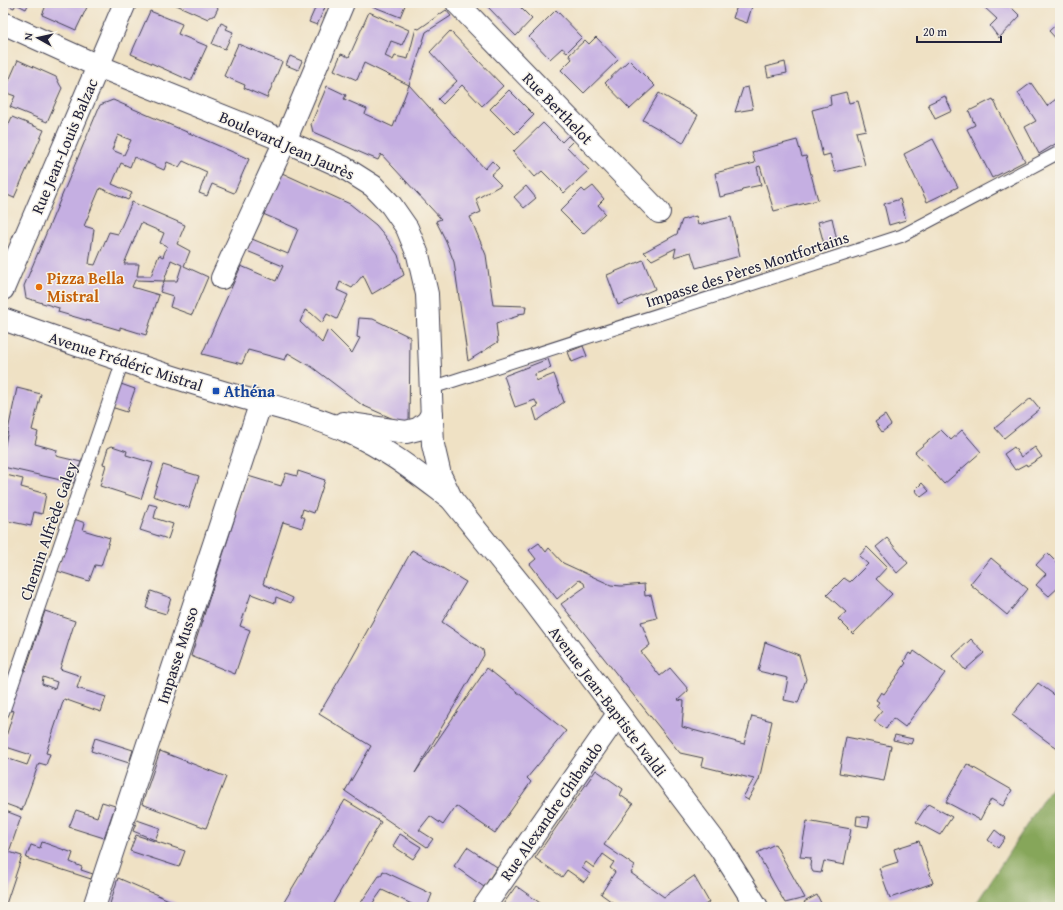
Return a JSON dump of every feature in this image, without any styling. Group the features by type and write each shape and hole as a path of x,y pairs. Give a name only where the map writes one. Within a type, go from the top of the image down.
{"main road":[{"name":"Rue Jean-Louis Balzac","path":"3,289 125,3"},
{"path":"222,278 285,142 343,3"},
{"name":"Rue Berthelot","path":"457,3 658,212"},
{"name":"Boulevard Jean Jaurès","path":"3,24 98,66 343,167 373,186 391,204 407,228 418,255 427,294 433,445 440,475 452,500"},
{"name":"Avenue Frédéric Mistral","path":"3,319 216,391 320,419 406,432 418,429 427,422 432,414"},
{"name":"Impasse Musso","path":"94,907 261,402"},
{"name":"Avenue Frédéric Mistral","path":"320,419 353,434 403,463 452,500"},
{"name":"Avenue Jean-Baptiste Ivaldi","path":"452,500 529,595 720,848 757,907"},
{"name":"Rue Alexandre Ghibaudo","path":"484,907 618,714"}],"lane":[{"name":"Impasse des Pères Montfortains","path":"431,388 901,236 1060,152"},
{"name":"Chemin Alfrède Galey","path":"3,712 123,360"}],"green space":[{"path":"1060,777 1060,907 974,907 1044,798"}],"building":[{"path":"3,3 29,3 26,9 16,4 14,8"},
{"path":"47,3 89,3 76,30 42,15"},
{"path":"172,3 215,3 218,8 214,16 209,17 208,19"},
{"path":"314,3 327,3 317,25 309,22 317,4"},
{"path":"373,3 406,3 400,17 372,6"},
{"path":"491,3 516,3 532,19 516,36 487,6"},
{"path":"738,3 753,3 747,23 733,18"},
{"path":"986,3 1013,3 1010,6 1020,16 999,38 990,26 997,19 983,6"},
{"path":"446,10 451,16 426,32 409,85 364,63 357,80 334,70 341,54 349,57 369,12 409,30 402,45 391,41 385,56 393,60 395,56 408,59 416,28 419,29"},
{"path":"556,10 582,37 567,52 562,48 550,59 529,37"},
{"path":"150,11 182,24 178,34 207,46 191,81 131,54"},
{"path":"1060,21 1060,43 1049,31"},
{"path":"221,23 228,26 226,29 233,32 225,49 212,44"},
{"path":"450,31 503,86 482,106 462,85 443,104 438,99 457,81 430,52"},
{"path":"596,37 618,60 584,93 561,70 572,59 569,55 585,40 589,44"},
{"path":"238,44 282,62 267,98 244,88 245,85 224,76"},
{"path":"290,56 302,61 298,70 286,65"},
{"path":"18,60 56,77 62,88 47,122 10,107 15,96 4,92"},
{"path":"629,60 655,86 630,109 605,83"},
{"path":"785,62 787,73 768,77 766,67"},
{"path":"1031,83 1047,106 1060,96 1060,141 1039,154 1025,127 1036,121 1018,93"},
{"path":"409,85 485,169 492,161 499,168 491,175 501,185 476,199 481,212 470,217 486,255 493,305 526,306 525,313 518,314 518,316 496,323 498,342 468,361 454,262 436,221 441,219 381,154 378,160 313,132 311,124 327,86 346,95 344,99 367,109 365,114 393,127"},
{"path":"748,87 753,109 735,112 743,88"},
{"path":"509,90 534,115 515,134 490,109"},
{"path":"846,92 849,103 858,101 866,130 856,132 865,165 835,172 830,154 823,156 812,110 831,105 830,96"},
{"path":"659,93 698,115 683,143 643,120"},
{"path":"945,96 952,111 935,119 928,104"},
{"path":"993,99 1025,161 992,178 967,129 975,125 969,111"},
{"path":"113,100 249,159 234,193 212,184 207,196 199,193 207,172 183,161 179,167 167,162 164,170 134,157 130,167 121,163 112,184 132,193 128,200 100,188 84,226 94,229 89,264 95,265 109,232 118,234 132,202 185,225 177,244 190,251 184,266 208,277 192,315 170,307 173,296 160,292 164,281 135,280 132,287 159,295 146,335 120,327 120,330 58,312 59,308 26,298 24,286 100,105","holes":["118,135 131,140 124,155 112,150","141,223 164,233 160,243 167,246 163,257 159,255 151,276 137,276 139,264 124,264","171,260 182,265 177,281 164,281"]},
{"path":"12,117 44,130 14,198 3,193 3,136"},
{"path":"543,123 562,142 568,136 573,141 567,147 589,170 564,193 542,171 535,177 513,152"},
{"path":"933,139 958,187 927,202 904,154"},
{"path":"797,140 802,157 806,156 818,200 774,211 760,166 757,167 761,185 742,189 741,192 720,197 715,173 755,163 752,152"},
{"path":"282,173 350,204 376,225 398,255 404,275 372,294 363,275 352,288 340,282 337,290 348,295 337,319 327,314 322,323 311,313 305,310 300,322 322,343 328,329 352,353 360,338 357,337 359,318 373,319 410,337 409,426 362,405 312,367 288,353 285,360 248,350 242,364 202,354 241,266 276,281 283,266 247,251 252,239 288,254 298,229 263,214"},
{"path":"526,186 536,198 524,208 514,197"},
{"path":"593,186 604,199 598,205 605,213 583,234 560,211 582,189 585,192"},
{"path":"900,199 906,220 889,225 884,204"},
{"path":"696,216 698,225 731,217 740,256 696,268 691,252 674,257 676,248 652,260 644,252 677,234 682,220"},
{"path":"832,218 837,241 824,244 818,222"},
{"path":"643,260 655,289 618,305 607,275"},
{"path":"583,346 587,356 572,362 568,352"},
{"path":"548,359 551,368 535,374 536,381 554,374 564,402 537,421 533,408 538,406 535,400 515,407 504,376"},
{"path":"118,383 135,389 127,412 111,407"},
{"path":"17,388 41,394 32,430 38,432 35,444 57,450 56,456 81,462 74,483 3,467 3,454"},
{"path":"1031,398 1040,409 1004,438 995,428"},
{"path":"885,415 891,425 882,432 875,422"},
{"path":"941,430 951,440 962,430 981,452 944,484 915,452"},
{"path":"112,446 127,451 126,455 153,463 141,499 100,486 106,465 103,464 108,448"},
{"path":"1014,447 1021,457 1035,447 1042,457 1027,466 1026,464 1015,470 1004,454"},
{"path":"163,465 199,476 189,508 153,496"},
{"path":"298,471 325,480 314,513 303,509 301,516 305,518 302,528 283,522 263,584 293,598 291,603 276,597 275,603 251,594 240,626 250,630 235,674 191,656 248,476 281,486 286,473 297,476"},
{"path":"6,475 23,479 21,487 46,494 42,514 34,512 31,526 3,520 3,489"},
{"path":"922,483 929,491 921,497 915,490"},
{"path":"149,504 157,506 154,518 173,524 168,539 140,530"},
{"path":"74,519 85,523 83,530 110,538 101,566 95,565 89,581 57,571"},
{"path":"887,538 908,563 897,573 876,547"},
{"path":"539,543 546,552 549,548 563,563 611,585 621,586 644,584 645,596 651,595 657,618 641,622 650,645 641,652 660,676 670,668 688,689 688,691 678,700 684,701 682,727 744,744 752,716 772,721 759,780 748,800 743,797 754,779 701,766 703,758 680,753 561,604 585,587 584,583 579,580 557,599 530,564 536,559 529,550"},
{"path":"867,547 887,567 876,579 892,594 853,634 838,619 846,612 827,595 844,578 850,582 868,564 859,556"},
{"path":"412,550 466,582 442,622 483,650 484,655 415,773 487,668 566,731 527,778 531,782 495,833 456,806 443,825 430,816 419,830 433,839 427,847 345,791 371,746 319,714"},
{"path":"1047,553 1057,563 1060,559 1060,586 1049,596 1036,585 1046,574 1036,565"},
{"path":"991,558 1028,589 1007,615 970,584"},
{"path":"151,591 171,598 166,614 146,608"},
{"path":"45,611 75,621 60,669 81,676 77,688 106,697 101,712 64,699 46,753 50,754 46,765 39,763 22,810 3,803 3,757 27,765 31,755 3,746 14,711 6,709 20,669 25,671","holes":["43,677 57,682 55,689 42,684"]},
{"path":"971,639 984,653 965,670 953,656"},
{"path":"765,642 799,655 806,679 798,703 784,700 788,678 758,671"},
{"path":"914,651 945,673 905,727 893,718 886,729 874,721 882,711 876,706 879,702 876,700 881,692 884,694 906,663 904,661 909,653 912,655"},
{"path":"1038,683 1060,699 1060,751 1012,715"},
{"path":"895,735 913,739 911,744 893,740"},
{"path":"846,737 891,746 884,781 839,773"},
{"path":"95,738 133,750 129,763 91,751"},
{"path":"160,751 226,777 206,828 142,804"},
{"path":"967,764 1012,790 1003,806 991,799 980,820 946,802"},
{"path":"596,770 623,789 620,795 633,804 604,845 635,866 631,873 664,897 694,876 709,902 702,907 619,907 601,894 615,872 610,868 614,862 603,854 594,868 586,862 582,868 590,874 584,882 567,870 562,877 535,858"},
{"path":"345,800 381,822 331,907 281,907"},
{"path":"102,802 115,806 104,838 69,827 76,810 97,817"},
{"path":"928,804 952,817 940,835 916,822"},
{"path":"3,810 21,817 9,852 22,856 5,907 3,907"},
{"path":"857,816 870,817 868,827 856,825"},
{"path":"137,820 160,828 155,840 133,831"},
{"path":"807,821 851,829 844,865 824,861 821,873 813,872 810,866 811,858 800,857"},
{"path":"995,830 1005,838 998,848 988,840"},
{"path":"400,834 421,847 413,859 393,846"},
{"path":"136,835 185,851 179,867 130,851"},
{"path":"919,841 933,883 890,898 879,868 898,862 894,849"},
{"path":"42,842 73,853 70,862 82,867 81,870 93,874 91,879 26,858 31,845 40,848"},
{"path":"775,844 805,898 785,903 757,853"},
{"path":"467,847 497,867 484,887 454,866"},
{"path":"383,871 432,894 427,907 418,907 382,890 370,907 358,907 379,876 381,876"},
{"path":"118,878 176,903 174,907 109,907"},
{"path":"516,886 543,905 547,907 501,907"},
{"path":"817,895 823,907 807,907 804,902"}],"place":[{"name":"Pizza Bella Mistral","path":"39,287"},
{"name":"Athéna","path":"216,391"}]}
